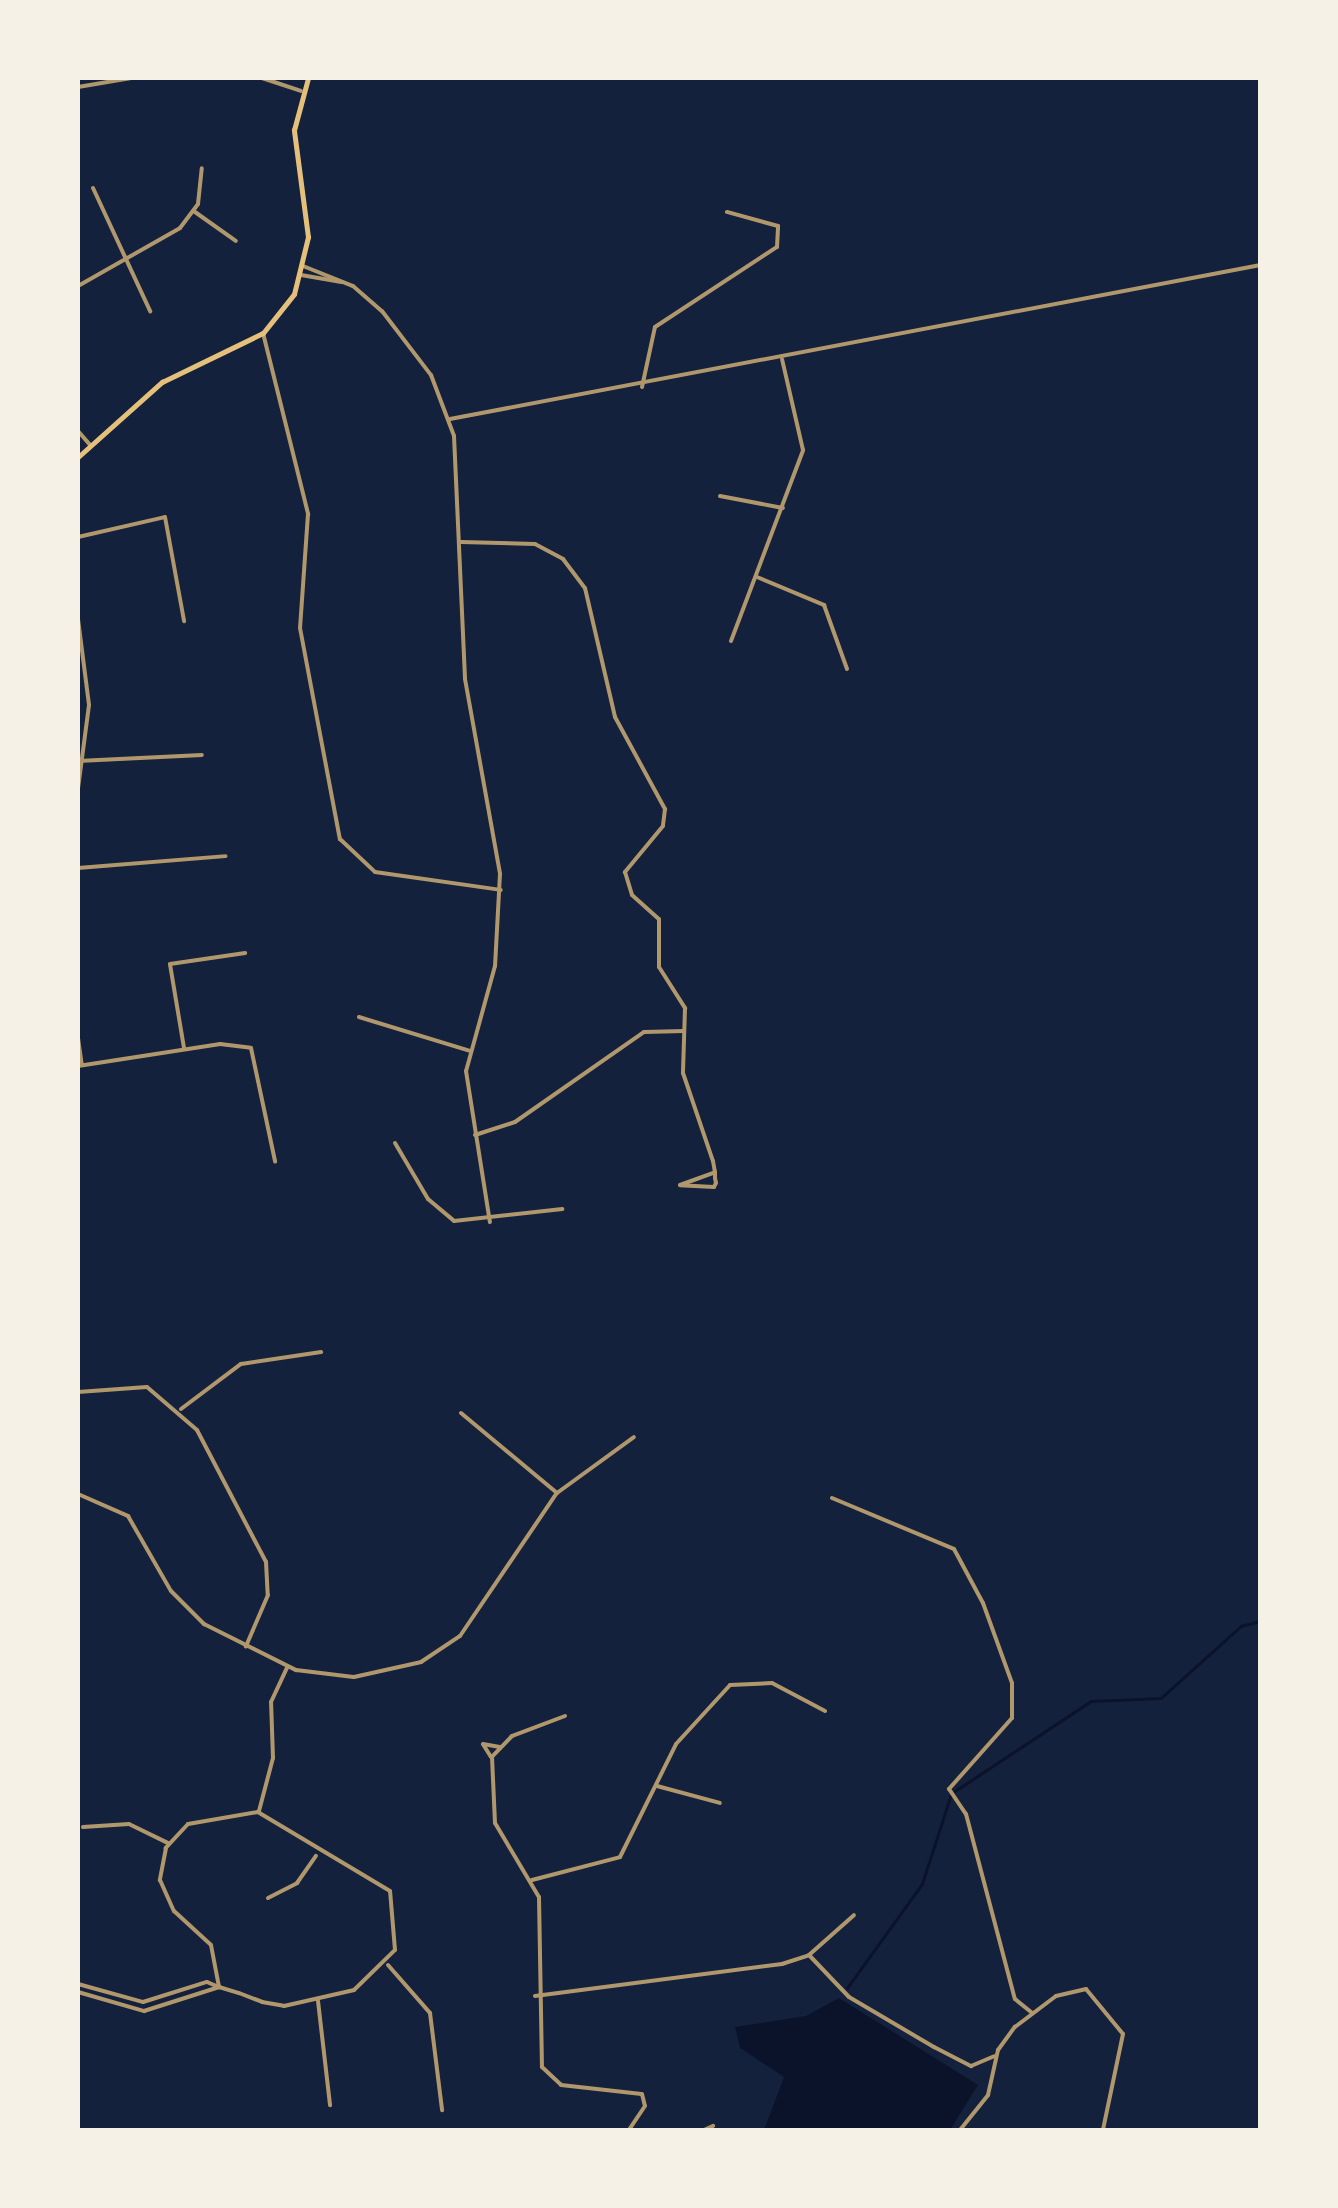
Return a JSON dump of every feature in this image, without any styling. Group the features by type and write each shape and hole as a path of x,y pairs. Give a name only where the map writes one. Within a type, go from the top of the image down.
{"main road":[{"path":"78,457 162,382 263,333 301,275 308,237 294,130 308,78"}],"street":[{"path":"78,86 132,78"},
{"path":"262,78 302,90"},
{"path":"78,286 195,212 202,168"},
{"path":"93,188 130,253 150,311"},
{"path":"195,212 236,240"},
{"path":"642,386 655,326 777,246 778,226 727,212"},
{"path":"450,418 618,391 1260,265"},
{"path":"303,266 372,300 420,358 450,418 462,542 465,679 501,890 495,966 470,1051 474,1135 490,1222"},
{"path":"301,275 341,282"},
{"path":"263,333 308,514 300,628 340,839 374,872 501,890"},
{"path":"730,641 782,508 803,435 782,359"},
{"path":"78,431 90,446"},
{"path":"720,496 782,508"},
{"path":"78,538 165,516 184,621"},
{"path":"462,542 535,544 562,558 585,588 614,717 664,801 663,826 631,856 625,879 659,919 659,967 685,1008 684,1073 708,1137 714,1172 714,1187 680,1185 684,1176 714,1172"},
{"path":"757,577 824,605 847,669"},
{"path":"78,619 88,682 78,788"},
{"path":"80,761 202,755"},
{"path":"78,868 226,856"},
{"path":"184,1049 170,964 244,953"},
{"path":"359,1016 470,1051"},
{"path":"474,1135 515,1122 644,1032 684,1031"},
{"path":"78,1038 80,1066 184,1049 259,1052 275,1161"},
{"path":"395,1144 436,1209 461,1223 562,1209"},
{"path":"181,1408 241,1364 321,1352"},
{"path":"78,1392 141,1386 181,1408 266,1562 268,1595 246,1646"},
{"path":"461,1413 557,1493"},
{"path":"78,1494 118,1506 182,1604 246,1646 287,1666 342,1678 421,1662 491,1600 557,1493 634,1438"},
{"path":"832,1498 946,1544 983,1604 1012,1683 1012,1718 948,1789 966,1814 1015,1999 1031,2012"},
{"path":"258,1812 274,1758 270,1702 287,1666"},
{"path":"532,1880 620,1858 676,1744 730,1685 772,1682 825,1711"},
{"path":"492,1757 500,1747 565,1716"},
{"path":"500,1747 483,1744 492,1757 496,1831 532,1880 541,1911 535,1996 542,2067 560,2085 642,2094 645,2106 628,2130"},
{"path":"657,1786 720,1803"},
{"path":"78,1984 126,2000 219,1988 274,2005 362,1987 388,1965 400,1926 390,1891 365,1868 317,1855 258,1812 206,1817 169,1844 164,1893 211,1945 219,1988"},
{"path":"83,1826 129,1824 169,1844"},
{"path":"268,1898 297,1883 317,1855"},
{"path":"535,1996 742,1974 810,1955 854,1915"},
{"path":"810,1955 849,1997 963,2062 984,2065 1031,2012 1076,1989 1112,2009 1124,2052 1104,2130"},
{"path":"388,1965 430,2012 442,2110"},
{"path":"78,1992 123,2008 175,2002 219,1988"},
{"path":"172,1994 175,2002"},
{"path":"318,1999 330,2105"},
{"path":"123,2008 126,2000"},
{"path":"960,2130 988,2094 998,2050"},
{"path":"704,2130 713,2126"}],"water":[{"path":"839,1998 978,2085 950,2130 764,2130 784,2077 740,2048 735,2027 806,2016"}],"waterway":[{"path":"955,1791 1091,1701 1161,1698 1241,1626 1260,1621"},
{"path":"847,1988 922,1884 951,1794"}]}
